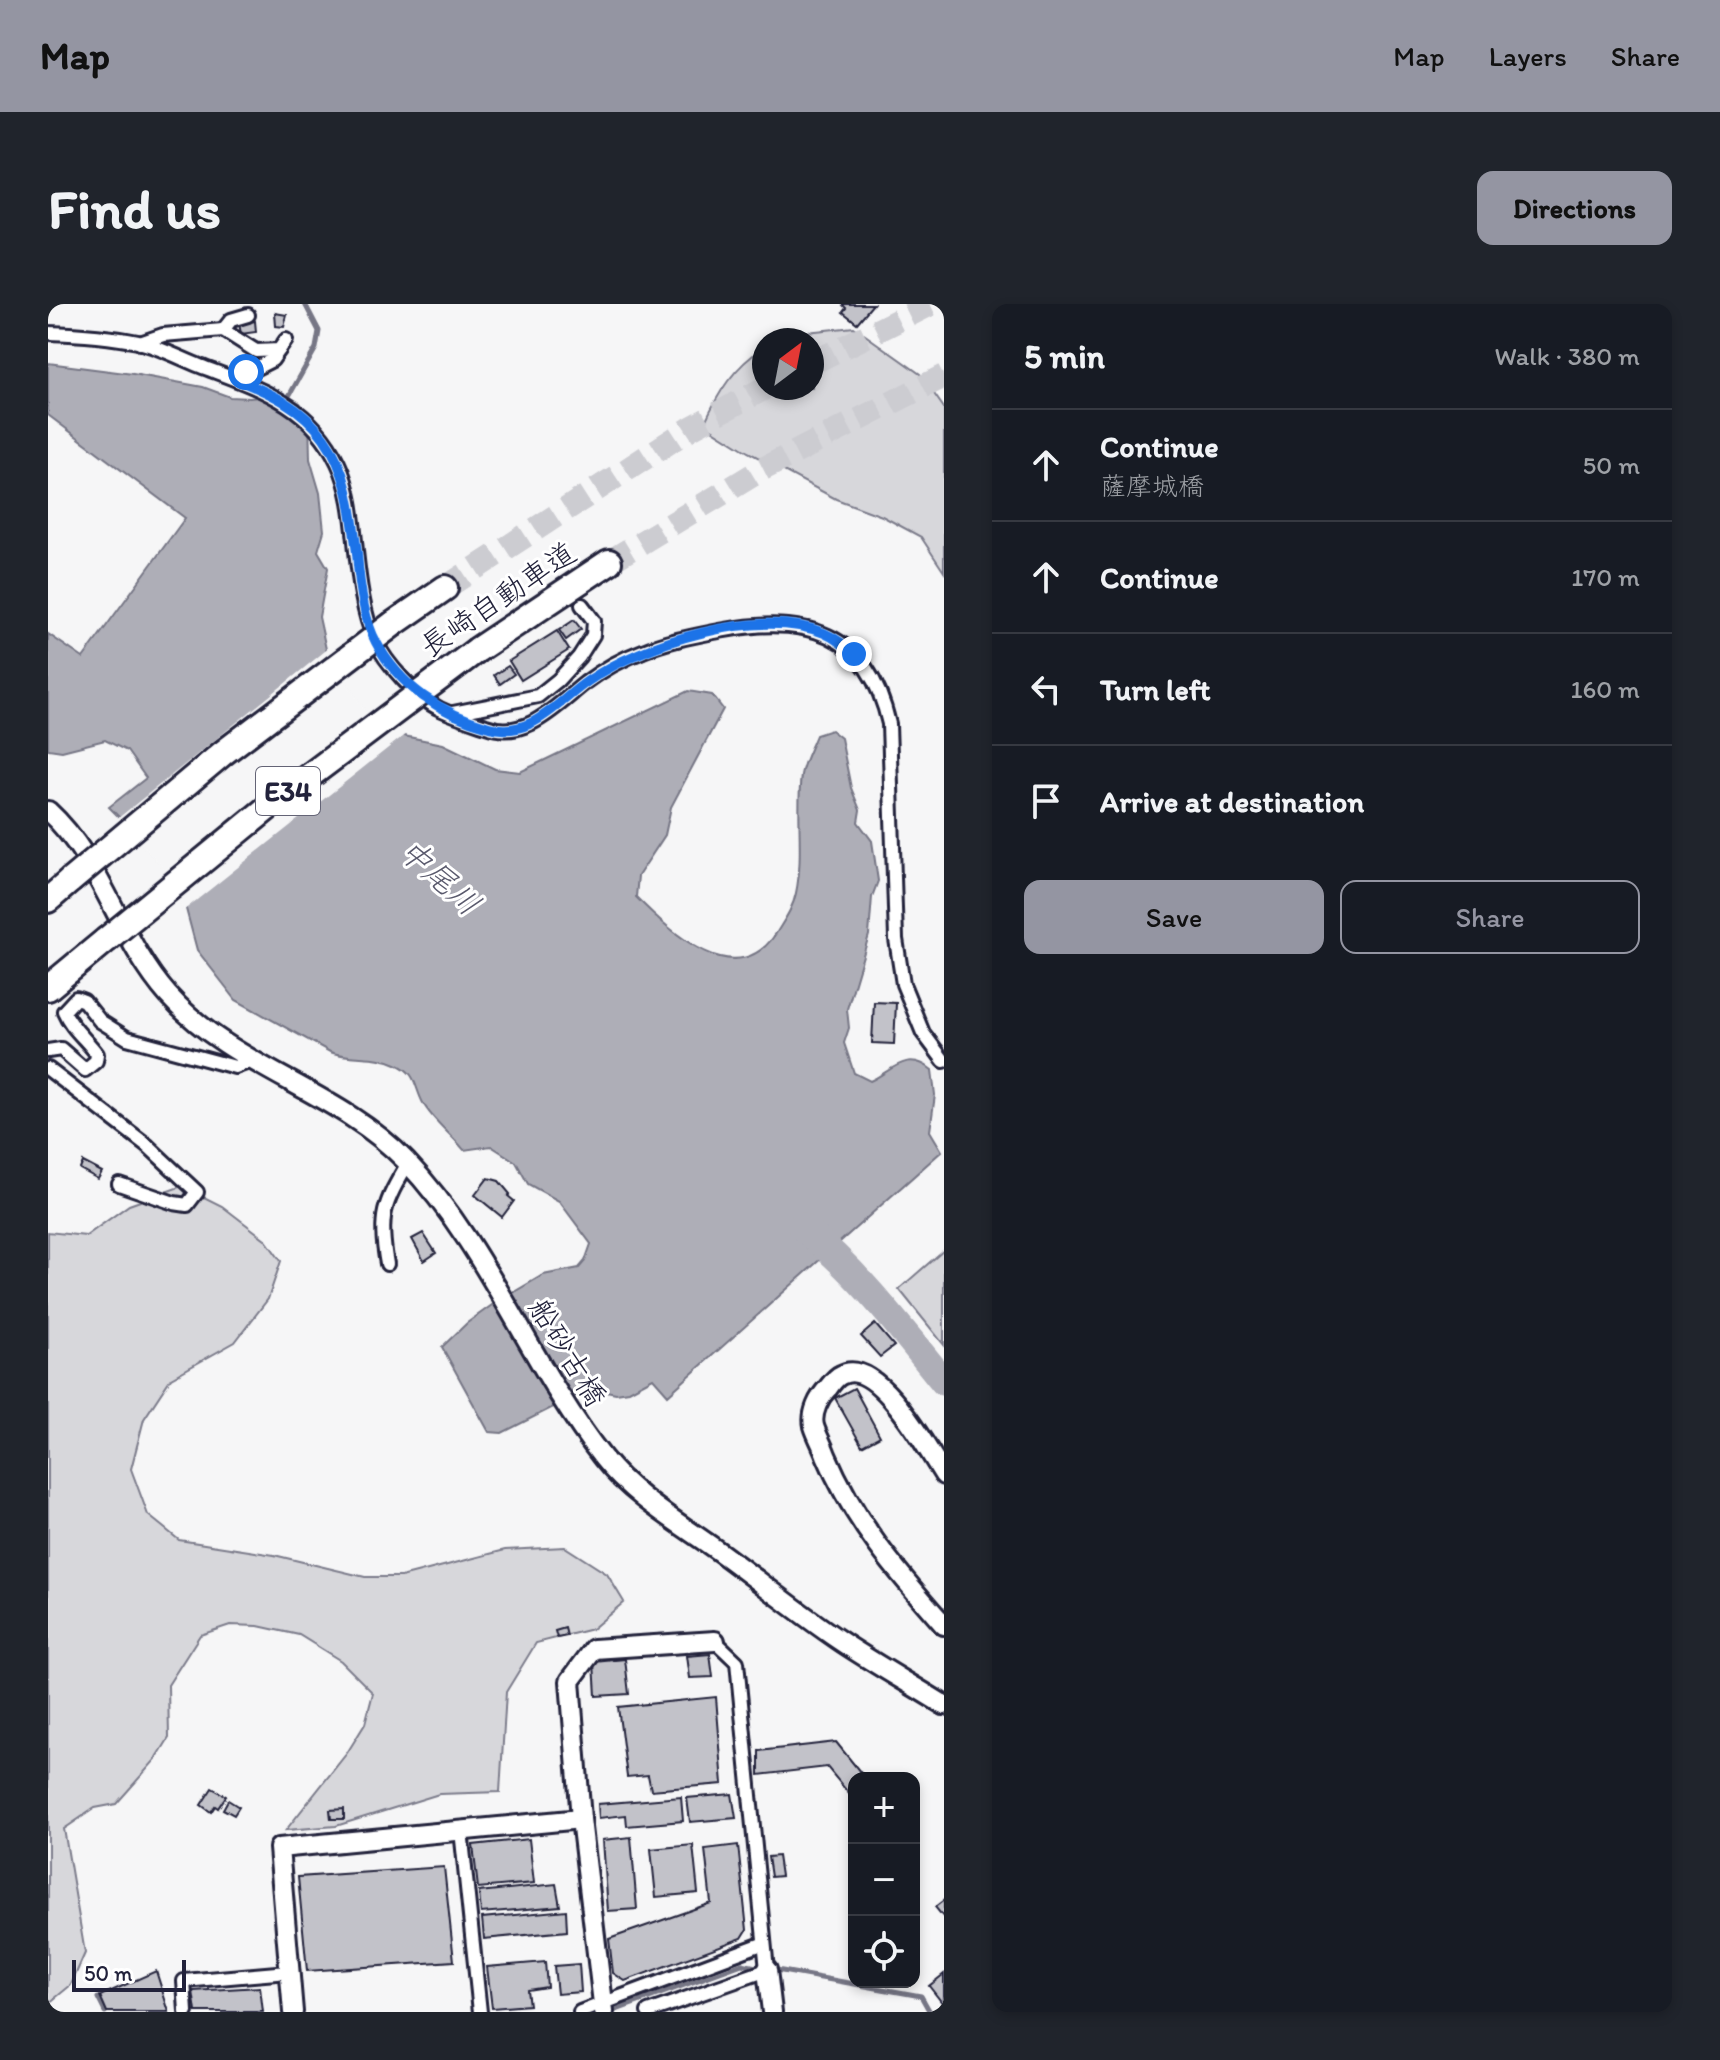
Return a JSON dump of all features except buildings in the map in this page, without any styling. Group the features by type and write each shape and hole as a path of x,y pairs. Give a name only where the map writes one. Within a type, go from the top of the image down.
{"highway":[{"name":"長崎自動車道","path":"48,988 276,801 477,650 609,562"},
{"name":"長崎自動車道","path":"48,900 223,753 445,588"}],"street":[{"path":"223,330 231,320 248,315"},
{"path":"140,343 163,335 223,330 256,351 282,345 272,360 235,379"},
{"path":"48,333 94,335 140,343 254,386 284,400 307,419 325,439 339,465 352,509 357,561 375,641 414,690 439,708 491,728 518,729 551,713 587,681 642,651 699,635 773,624 800,626 824,633 840,642 873,679 883,696 889,724 896,939 903,984 923,1033 944,1061"},
{"path":"453,713 538,696 558,680 579,657 593,635 594,621 582,605"},
{"name":"船砂古橋","path":"48,811 83,852 141,959 167,994 199,1024 229,1046 369,1129 408,1163 447,1211 486,1269 559,1398 606,1461 651,1503 839,1640 944,1705"},
{"path":"48,1051 61,1049 85,1070 96,1061 97,1054 69,1022 64,1011 76,998 84,1001 100,1021 127,1038 235,1067 254,1060"},
{"path":"48,1069 148,1146 197,1192 187,1205 119,1184"},
{"path":"387,1264 383,1217 387,1199 408,1163"},
{"path":"944,1475 906,1415 882,1388 868,1378 854,1373 841,1374 820,1395 814,1424 835,1475 876,1545 944,1625"},
{"path":"604,2008 581,1819 570,1681 594,1649 715,1641 737,1662 762,1944 772,2012"},
{"path":"293,2012 279,1848 581,1819"},
{"path":"461,1830 480,2012"},
{"path":"580,2012 604,2008 762,1944"},
{"path":"648,2012 767,1970"},
{"path":"186,2012 184,1981 288,1972"}],"shaded area":[{"path":"854,327 920,374 944,408 944,572 921,537 882,516 836,499 748,452 704,424 728,381 752,357 752,400 824,400 824,330"},
{"path":"182,1186 222,1206 265,1239 281,1261 268,1299 235,1342 171,1378 144,1419 131,1469 148,1515 179,1540 274,1555 365,1577 401,1577 505,1550 565,1547 607,1574 624,1602 592,1629 536,1643 506,1692 500,1792 439,1794 336,1826 286,1830 347,1753 365,1724 373,1693 341,1661 299,1635 258,1626 230,1625 200,1635 168,1685 169,1738 156,1759 116,1804 95,1808 64,1829 85,1953 71,1985 48,2004 48,1232 86,1236 129,1205"},
{"path":"944,1250 944,1345 899,1289"}],"water":[{"path":"48,363 203,387 230,397 285,394 300,403 309,416 310,459 320,493 324,531 318,551 328,568 319,617 329,663 365,717 404,736 443,744 495,769 520,772 688,691 712,695 723,709 671,807 665,835 638,876 636,897 667,926 704,951 724,958 743,958 761,950 777,932 796,893 803,765 816,735 831,730 841,738 851,788 860,810 858,822 872,841 878,881 872,897 869,935 847,1009 849,1028 844,1043 854,1073 870,1081 907,1062 915,1061 932,1070 935,1095 930,1131 942,1151 668,1395 653,1378 629,1391 616,1393 591,1388 502,1433 489,1432 442,1347 492,1305 543,1275 579,1268 591,1244 559,1201 528,1184 516,1162 491,1146 464,1150 427,1109 414,1080 403,1068 380,1059 330,1052 236,1000 197,950 182,894 161,859 109,807 146,778 127,751 105,740 62,751 48,749 48,634 83,658 185,518 48,415"}],"pier":[{"path":"330,647 333,662 367,713 407,733 183,911 158,862 117,819"}],"waterway":[{"path":"289,396 316,348 319,331 305,304"},
{"name":"中尾川","path":"801,1226 859,1280 944,1382"},
{"path":"611,2012 742,1964 761,1968"},
{"path":"771,1969 921,1996 930,2012"},
{"path":"98,1998 105,2012"}],"tunnel":[{"path":"824,357 931,304"},
{"path":"609,562 761,470 944,376"},
{"path":"445,588 691,428 752,395"}],"route":[{"path":"246,372 235,379 284,400 325,439 339,465 352,509 357,561 375,641 414,690 439,708 491,728 518,729 551,713 587,681 642,651 745,626 800,626 824,633 854,654"}]}
